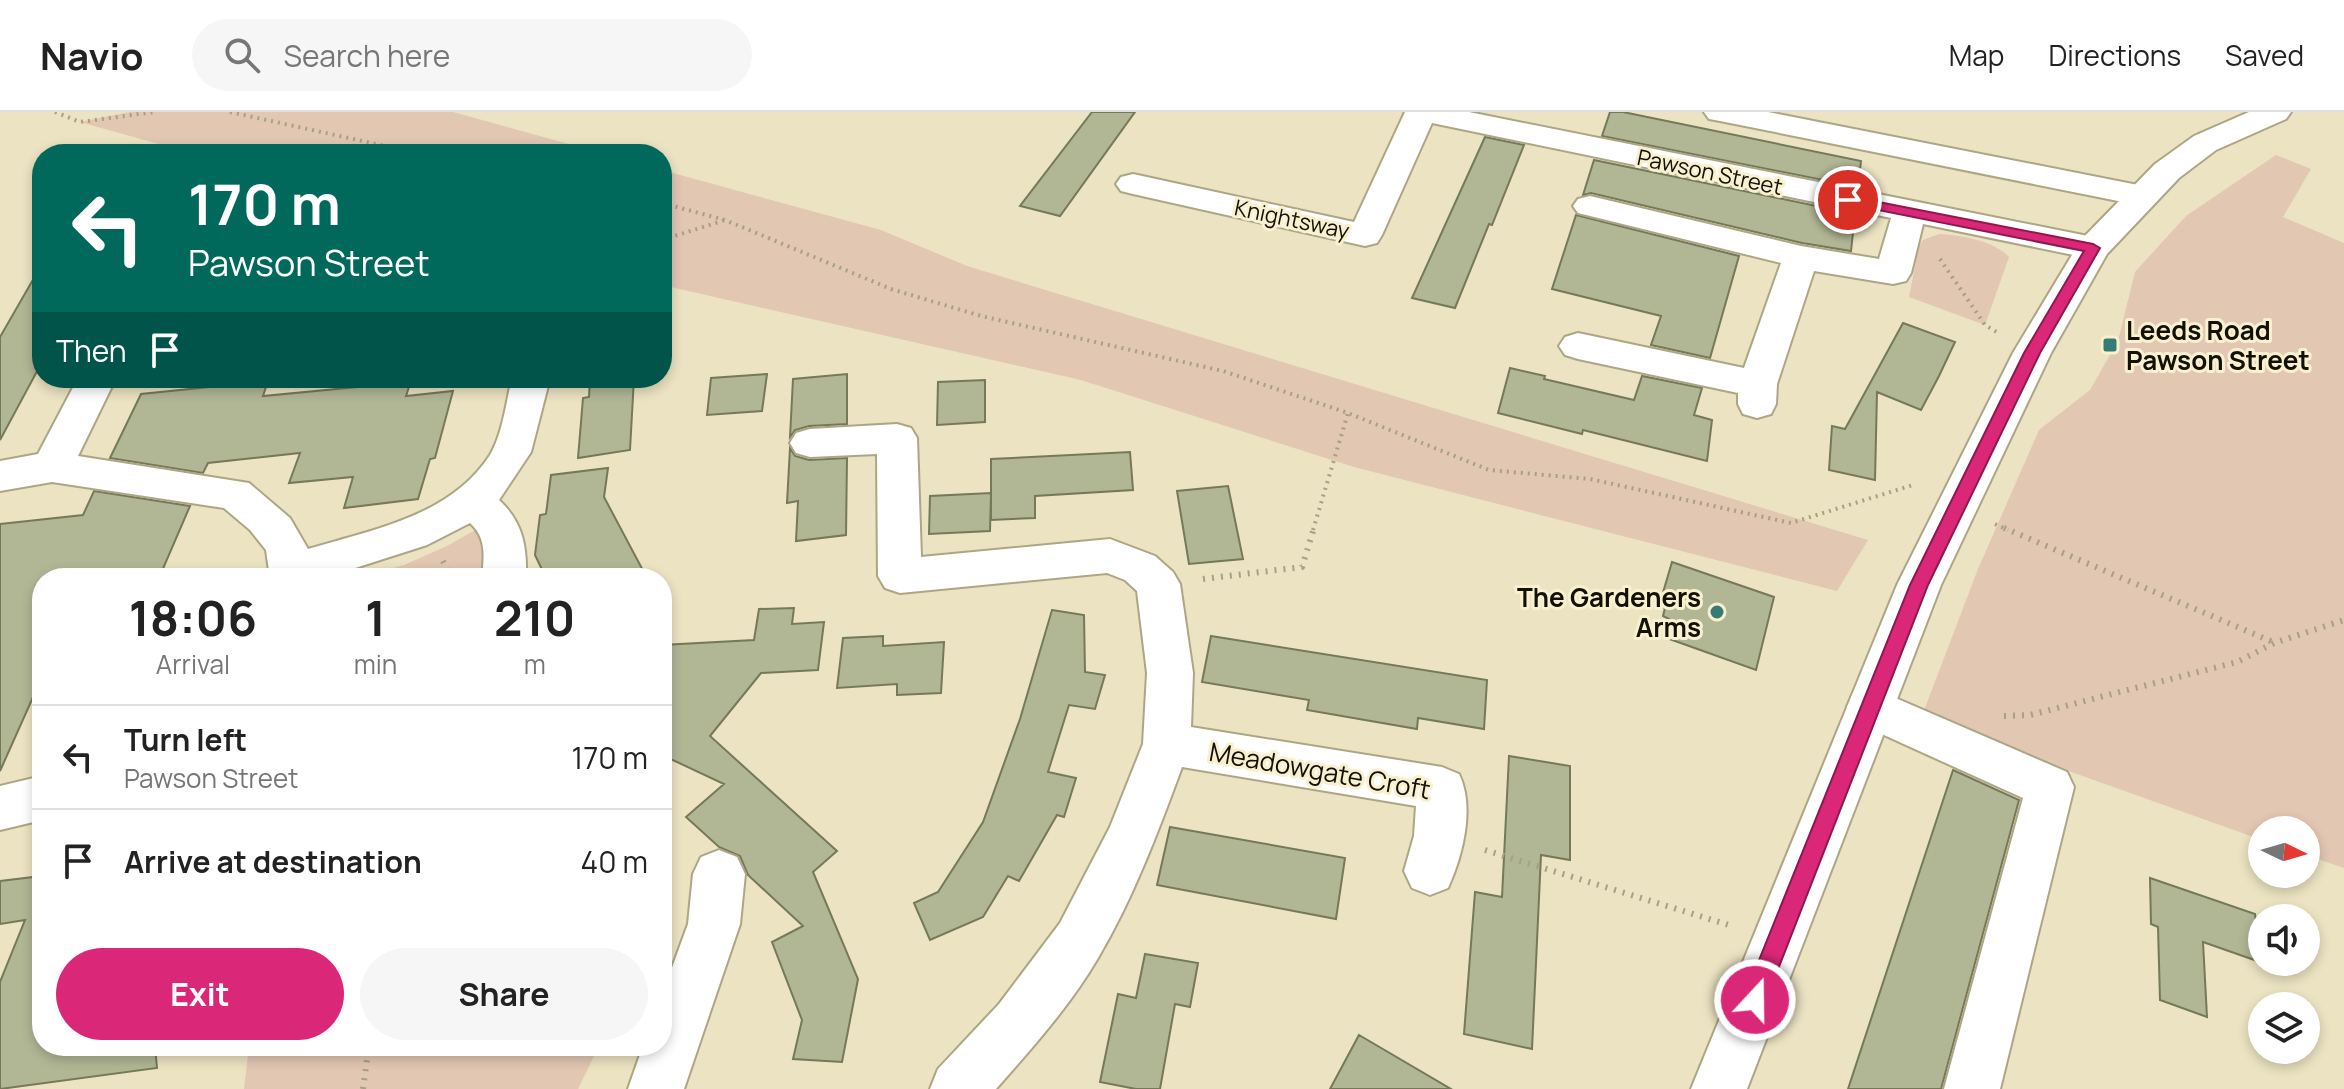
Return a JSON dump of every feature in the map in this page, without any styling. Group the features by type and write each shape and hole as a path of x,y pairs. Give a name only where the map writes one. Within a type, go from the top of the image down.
{"street":[{"name":"Knightsway","path":"1133,184 1365,235 1422,112"},
{"name":"Pawson Street","path":"1422,112 2093,248"},
{"path":"1720,112 2143,196"},
{"path":"1719,1089 1919,585 2032,353 2093,248 2167,171 2205,143 2275,112"},
{"path":"1590,206 1801,257 1893,273 1909,213"},
{"path":"1578,346 1757,394 1801,257"},
{"path":"52,467 92,388"},
{"path":"310,568 426,528 472,502 508,460 528,388"},
{"path":"810,443 897,438 900,576 1110,556 1140,568 1158,584 1170,673 1167,744 1132,835 1079,941 1018,1023 958,1089"},
{"path":"0,476 52,467 234,494 259,510 279,535 291,568"},
{"path":"472,502 492,515 506,540 505,568"},
{"path":"1870,707 2050,787 1972,1089"},
{"name":"Meadowgate Croft","path":"1167,744 1442,789 1434,853"},
{"path":"0,808 32,800"},
{"path":"672,1044 701,969 714,924 719,874"},
{"path":"656,1089 668,1056"}],"path":[{"path":"55,112 80,122 154,112"},
{"path":"230,112 273,117 368,144"},
{"path":"672,206 725,220 891,289 981,316 1223,371 1348,413 1489,470 1590,479 1791,523 1913,485"},
{"path":"1909,213 1985,325 2032,353"},
{"path":"672,237 725,220"},
{"path":"1158,584 1302,567 1348,413"},
{"path":"1994,523 2274,643"},
{"path":"1989,716 2030,715 2237,662 2274,643 2344,620"},
{"path":"1434,853 1778,940"},
{"path":"363,1089 365,1056"}],"shaded area":[{"path":"130,112 453,112 569,144 158,144 80,122"},
{"path":"2276,155 2311,169 2283,217 2344,243 2344,868 2320,860 2320,816 2248,816 2248,835 1937,724 1923,713 1978,569 2039,430 2090,390 2118,341 2135,272 2186,216"},
{"path":"672,173 881,230 967,266 1868,540 1837,591 1354,467 1081,380 672,287"},
{"path":"1939,234 1986,243 2009,257 1985,325 1909,297 1919,246 1923,240"},
{"path":"484,525 486,568 393,568 404,565"},
{"path":"248,1056 594,1056 578,1089 244,1089"}],"building":[{"path":"1092,112 1135,112 1060,216 1020,206"},
{"path":"1610,112 1623,112 1861,161 1858,187 1602,136"},
{"path":"1485,137 1524,145 1455,308 1412,298"},
{"path":"1594,160 1855,214 1851,251 1802,243 1591,193 1583,195"},
{"path":"1576,215 1739,256 1710,358 1651,345 1661,316 1552,289"},
{"path":"32,281 32,381 0,440 0,337"},
{"path":"1903,323 1955,342 1939,376 1921,410 1877,392 1875,480 1829,470 1832,426 1845,429"},
{"path":"1510,368 1634,400 1642,376 1702,388 1694,415 1712,420 1707,461 1583,430 1582,434 1498,413"},
{"path":"767,374 762,411 707,415 711,378"},
{"path":"847,374 847,424 809,426 795,430 790,437 793,379"},
{"path":"985,380 985,422 937,425 938,382"},
{"path":"200,388 266,388 263,396 347,388 409,388 406,396 453,391 435,458 430,459 418,499 344,508 353,477 289,483 300,453 208,463 203,473 110,458 141,394"},
{"path":"589,388 633,388 630,450 578,458 583,398 589,397"},
{"path":"790,448 795,456 809,460 847,458 846,535 796,541 798,501 787,503"},
{"path":"1130,452 1133,490 1035,496 1035,518 991,520 991,459"},
{"path":"608,468 604,497 642,568 541,568 535,555 540,515 546,514 551,475"},
{"path":"1228,486 1243,559 1189,564 1177,491"},
{"path":"94,491 190,506 163,568 32,568 32,699 0,771 0,524 83,515"},
{"path":"991,493 990,531 929,534 930,496"},
{"name":"The Gardeners Arms","path":"1672,562 1774,597 1756,670 1664,637 1669,619 1663,616 1665,608 1659,606"},
{"path":"794,608 792,624 824,622 818,670 761,673 710,736 837,851 813,872 858,979 842,1062 793,1059 802,1020 772,942 803,926 748,875 740,856 719,847 686,817 724,784 672,760 672,644 754,640 759,609"},
{"path":"1052,610 1084,615 1085,672 1105,675 1095,709 1069,705 1048,772 1076,778 1064,817 1057,815 1019,881 1008,876 983,917 930,940 914,903 938,892 983,822 1020,719"},
{"path":"883,636 883,646 944,642 941,693 897,695 897,684 837,688 843,638"},
{"path":"1211,636 1487,680 1484,729 1418,718 1417,729 1307,710 1309,700 1202,682"},
{"path":"1509,756 1570,766 1570,860 1541,855 1532,1049 1464,1034 1475,892 1502,897"},
{"path":"1953,770 2019,800 1941,1089 1848,1089"},
{"path":"1170,827 1345,858 1336,919 1157,885"},
{"path":"32,877 32,1056 156,1056 157,1068 0,1089 0,982 25,920 0,924 0,881"},
{"path":"2150,878 2248,912 2248,958 2203,942 2207,1017 2160,1000 2158,927 2151,924"},
{"path":"1145,954 1198,963 1190,1007 1175,1004 1160,1089 1136,1089 1100,1082 1118,994 1136,998"},
{"path":"1359,1035 1451,1089 1330,1089"}],"place":[{"name":"Leeds Road Pawson Street","path":"2110,345"},
{"name":"The Gardeners Arms","path":"1717,612"}],"route":[{"path":"1755,1000 1919,585 2032,353 2093,248 1848,200"}]}
